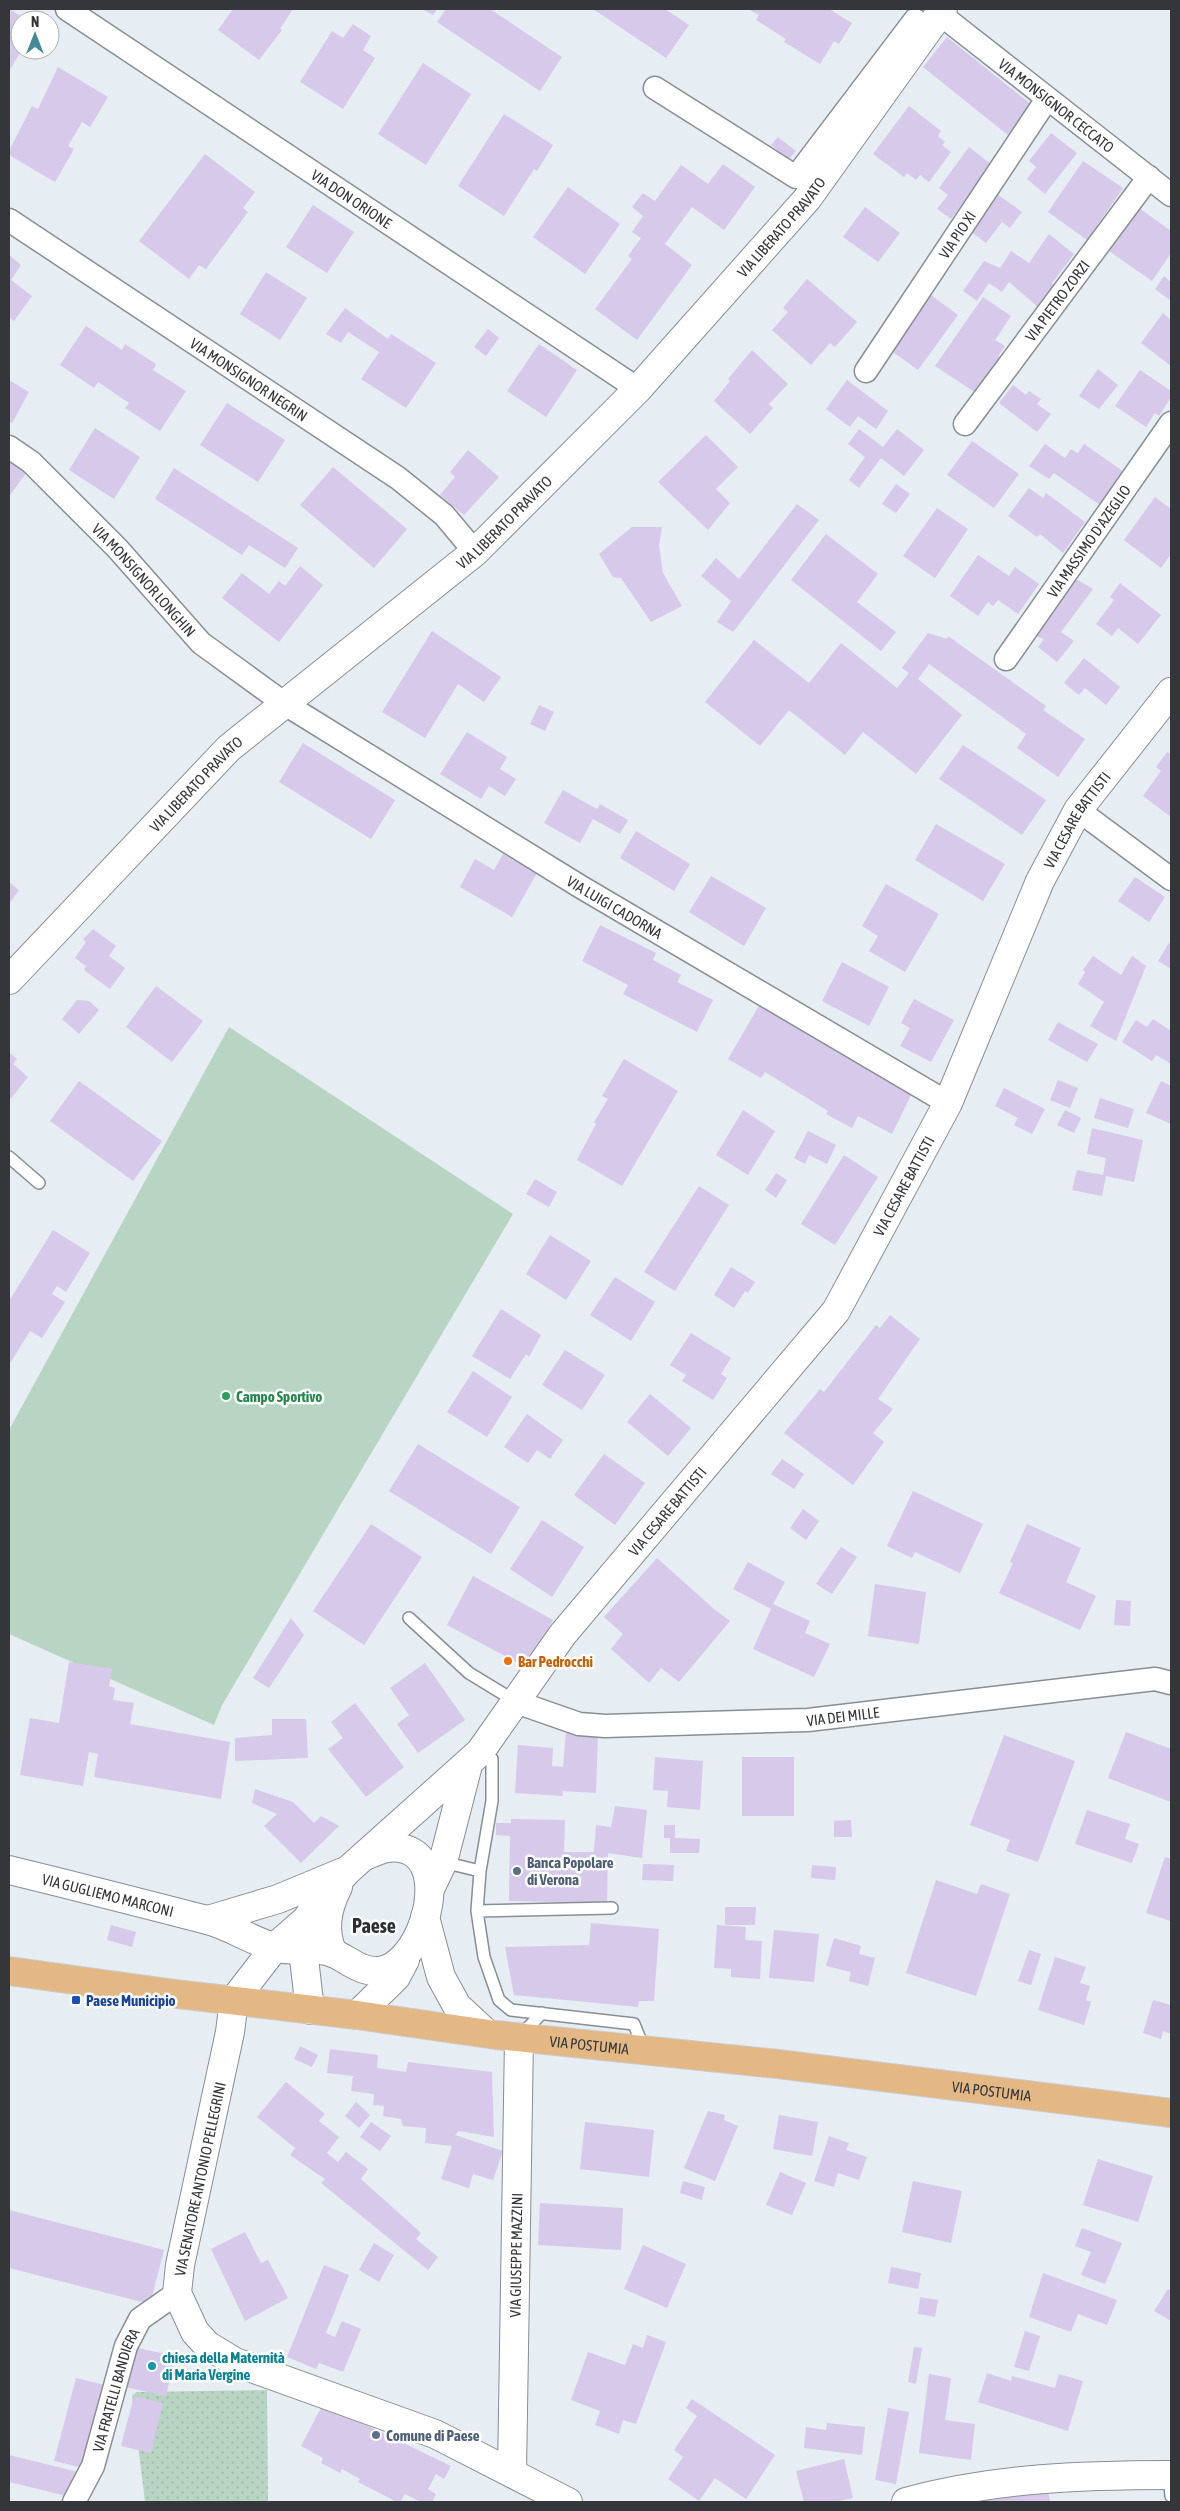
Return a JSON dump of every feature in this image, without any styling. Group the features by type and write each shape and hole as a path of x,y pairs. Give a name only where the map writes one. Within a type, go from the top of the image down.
{"main road":[{"name":"VIA POSTUMIA","path":"9,1971 159,1992 357,2015 519,2038 778,2064 1171,2113"}],"street":[{"name":"VIA DON ORIONE","path":"67,9 638,388"},
{"name":"VIA LIBERATO PRAVATO","path":"9,980 229,748 475,552 638,388 806,199 925,16"},
{"path":"655,88 796,177 925,16"},
{"name":"VIA MONSIGNOR CECCATO","path":"925,16 1047,99 1171,195"},
{"name":"VIA PIO XI","path":"866,372 1047,99"},
{"name":"VIA PIETRO ZORZI","path":"965,424 1150,177"},
{"name":"VIA MONSIGNOR NEGRIN","path":"9,220 398,478 444,515 475,552"},
{"name":"VIA MASSIMO D'AZEGLIO","path":"1006,659 1171,423"},
{"name":"VIA MONSIGNOR LONGHIN","path":"9,447 32,462 84,515 201,644 285,704"},
{"name":"VIA CESARE BATTISTI","path":"474,1759 563,1634 836,1310 948,1103 1040,881 1078,810 1171,692"},
{"name":"VIA LUIGI CADORNA","path":"285,704 581,887 948,1103"},
{"path":"1078,810 1171,880"},
{"name":"VIA DEI MILLE","path":"516,1702 579,1724 605,1726 808,1720 1155,1679 1171,1683"},
{"path":"430,1889 443,1862 474,1759"},
{"path":"234,2000 275,1947 307,1919 354,1864 474,1759"},
{"path":"208,1920 278,1899 389,1848 401,1847 423,1861 429,1873 430,1889 425,1917 396,1977 357,2015"},
{"path":"354,1864 329,1907 328,1942 333,1953 360,1968 378,1971 395,1965 406,1956"},
{"name":"VIA GUGLIEMO MARCONI","path":"9,1870 208,1920 275,1947 333,1953"},
{"path":"425,1917 441,1977 457,2006 486,2033"},
{"path":"307,1919 303,1950 310,2010"},
{"name":"VIA SENATORE ANTONIO PELLEGRINI","path":"234,2000 230,2032 180,2265 177,2293 195,2332 207,2345 235,2362 435,2434 568,2502"},
{"name":"VIA GIUSEPPE MAZZINI","path":"512,2473 519,2038"},
{"name":"VIA FRATELLI BANDIERA","path":"74,2502 93,2466 126,2346 140,2319 177,2293"},
{"path":"906,2502 940,2493 1037,2480 1171,2482"}],"lane":[{"path":"9,1158 39,1183"},
{"path":"410,1618 469,1673 516,1702"},
{"path":"474,1759 492,1760 492,1801 480,1871 477,1911 484,1958 498,2000 511,2010 634,2024 645,2051"},
{"path":"443,1862 480,1871"},
{"path":"477,1911 612,1908"},
{"path":"519,2038 542,2013"}],"green space":[{"path":"229,1027 513,1214 222,1705 214,1725 9,1634 9,1430"},
{"path":"267,2390 268,2502 145,2502 132,2396 136,2392"}],"building":[{"path":"9,9 11,10 10,60 16,60 9,71"},
{"path":"233,9 293,9 280,29 282,30 259,60 218,30"},
{"path":"422,9 437,9 433,15"},
{"path":"446,9 490,9 562,57 540,91 437,22"},
{"path":"593,9 665,9 689,25 666,58"},
{"path":"748,9 829,9 852,23 839,44 834,41 820,64 784,42 786,39 756,20 759,15"},
{"path":"353,24 371,36 363,50 375,58 343,109 300,82 332,31 343,38"},
{"path":"947,37 1033,106 1009,136 923,67"},
{"path":"423,63 471,94 426,165 378,134"},
{"path":"58,67 108,97 90,127 82,122 68,146 74,149 55,182 9,155 9,151 32,106 38,109"},
{"path":"909,106 941,131 938,136 945,142 942,145 951,152 929,182 920,175 916,180 907,173 904,177 873,154"},
{"path":"504,114 553,145 537,171 534,169 504,216 458,186"},
{"path":"1051,133 1077,153 1045,194 1027,179 1036,167 1029,161"},
{"path":"778,137 796,151 789,159 771,145"},
{"path":"969,147 992,165 951,219 937,209 948,195 939,188"},
{"path":"205,154 255,192 243,208 248,212 206,269 199,265 189,279 139,241"},
{"path":"1083,161 1123,188 1087,240 1048,212"},
{"path":"723,164 755,187 724,230 692,207 665,244 692,265 637,340 595,309 632,259 628,256 641,238 632,232 643,216 632,207 643,193 655,201 681,165 708,184"},
{"path":"568,187 620,224 585,274 533,237"},
{"path":"997,194 1022,212 1010,228 1002,222 986,243 970,231"},
{"path":"313,205 354,232 327,273 286,247"},
{"path":"865,207 900,233 878,262 843,237"},
{"path":"1139,208 1171,231 1171,253 1152,281 1109,251"},
{"path":"1049,234 1074,254 1052,283 1055,286 1038,307 1009,282 1002,292 989,283 977,301 963,291 984,261 1000,268 1011,251 1029,263"},
{"path":"9,255 21,265 11,280 32,296 14,321 9,317"},
{"path":"266,272 307,298 280,340 240,314"},
{"path":"1164,276 1171,282 1171,301 1155,289"},
{"path":"807,279 857,322 835,347 830,343 811,365 772,330 788,312 783,308"},
{"path":"927,292 958,315 918,370 886,347"},
{"path":"983,297 1011,316 995,340 1005,346 998,356 1002,359 976,393 935,366"},
{"path":"345,308 388,339 391,334 436,363 406,408 361,379 379,352 348,332 341,343 326,334"},
{"path":"1163,313 1171,320 1171,366 1141,343"},
{"path":"86,326 122,350 125,344 156,364 153,370 186,391 160,431 125,408 129,403 98,382 94,388 60,365"},
{"path":"488,329 499,338 486,356 474,347"},
{"path":"539,344 577,370 546,417 507,391"},
{"path":"752,350 788,384 769,404 773,408 750,434 714,401 730,381 728,379"},
{"path":"1098,369 1118,385 1099,409 1079,396"},
{"path":"1140,370 1171,391 1171,397 1159,416 1155,413 1146,427 1115,406"},
{"path":"9,380 29,392 12,423 9,421"},
{"path":"847,380 888,411 876,429 858,416 850,427 826,409"},
{"path":"1013,385 1026,395 1029,391 1041,399 1037,404 1051,414 1037,432 999,403"},
{"path":"227,403 285,440 258,482 200,445"},
{"path":"95,428 140,457 114,499 69,470"},
{"path":"859,429 883,447 897,429 924,450 904,476 881,458 859,488 849,480 865,457 848,444"},
{"path":"706,435 738,467 716,489 730,503 708,530 658,482"},
{"path":"972,441 1019,474 994,508 947,475"},
{"path":"1045,444 1065,458 1071,449 1078,453 1084,444 1124,472 1100,505 1054,473 1049,479 1029,466"},
{"path":"468,450 499,477 464,515 440,495 455,477 450,472"},
{"path":"9,460 27,472 10,495 9,494"},
{"path":"333,467 407,529 374,568 300,505"},
{"path":"174,468 298,548 285,568 249,545 242,555 155,499"},
{"path":"896,484 910,494 896,513 882,504"},
{"path":"1029,488 1043,498 1046,493 1085,522 1063,553 1040,534 1037,537 1008,516"},
{"path":"1155,497 1171,509 1171,554 1161,568 1124,540"},
{"path":"797,504 819,520 733,632 717,622 731,601 701,576 716,558 739,579"},
{"path":"937,508 968,529 935,578 903,556"},
{"path":"632,527 662,527 659,546 663,573 682,606 651,622 621,578 613,577 599,554"},
{"path":"826,534 878,574 857,602 896,632 881,651 791,580"},
{"path":"978,555 1009,576 1015,567 1039,584 1018,614 998,600 993,606 988,602 978,616 950,596"},
{"path":"300,566 323,585 279,642 222,598 242,573 269,594 279,581 285,586"},
{"path":"1076,579 1093,589 1061,632 1074,641 1057,662 1038,647 1044,639 1036,636"},
{"path":"1120,583 1161,615 1138,644 1118,628 1112,636 1096,624 1114,600 1110,597"},
{"path":"432,631 501,677 484,702 458,684 425,738 382,712"},
{"path":"928,633 947,639 948,636 1046,706 1043,710 1085,739 1058,777 1017,748 1026,734 929,664 918,679 962,715 916,774 863,732 845,755 789,710 760,746 705,702 754,640 809,683 841,643 897,688 909,673 902,668"},
{"path":"1084,658 1120,687 1106,705 1085,688 1079,695 1064,683"},
{"path":"539,705 554,712 545,731 530,724"},
{"path":"467,732 507,757 500,769 516,779 505,796 489,786 481,799 440,774"},
{"path":"303,743 395,800 371,839 279,782"},
{"path":"963,745 1046,800 1022,835 939,779"},
{"path":"1167,752 1171,755 1171,817 1143,796 1161,771 1156,767"},
{"path":"563,790 597,809 600,804 628,820 620,834 593,819 580,843 544,823"},
{"path":"936,824 1005,864 983,901 915,860"},
{"path":"636,831 690,864 674,891 620,858"},
{"path":"503,854 537,873 512,917 460,887 475,859 494,870"},
{"path":"711,876 766,908 744,946 689,912"},
{"path":"1135,877 1165,897 1149,922 1118,901"},
{"path":"9,882 19,890 9,904"},
{"path":"886,884 939,914 905,972 869,951 878,936 862,926"},
{"path":"600,925 656,953 653,960 681,975 677,982 713,1000 697,1032 623,994 628,985 582,961"},
{"path":"93,929 116,946 109,956 125,968 110,989 84,970 86,966 75,958 86,942 83,939"},
{"path":"1169,943 1171,945 1171,969 1158,961"},
{"path":"1093,956 1121,975 1132,956 1146,966 1116,1041 1090,1026 1104,1002 1078,984 1085,972 1083,970"},
{"path":"842,962 889,987 869,1026 822,1001"},
{"path":"156,986 203,1021 172,1062 126,1027"},
{"path":"914,999 954,1020 931,1062 900,1046 910,1028 901,1023"},
{"path":"77,1000 89,1001 99,1010 79,1034 62,1019"},
{"path":"761,1002 912,1093 892,1134 858,1116 852,1128 826,1114 828,1111 765,1072 761,1078 728,1059"},
{"path":"1153,1019 1171,1031 1171,1064 1156,1055 1152,1061 1122,1042 1136,1020 1147,1027"},
{"path":"1058,1022 1098,1044 1087,1062 1048,1040"},
{"path":"9,1052 17,1059 13,1064 28,1077 9,1101"},
{"path":"624,1059 678,1091 622,1186 577,1160 596,1124 594,1122 608,1099 602,1096"},
{"path":"1058,1080 1078,1088 1070,1108 1050,1100"},
{"path":"79,1081 162,1141 133,1181 50,1121"},
{"path":"1161,1081 1171,1086 1171,1124 1146,1113"},
{"path":"1004,1088 1045,1109 1032,1134 1014,1125 1018,1118 995,1106"},
{"path":"1100,1098 1134,1109 1128,1128 1094,1118"},
{"path":"743,1110 775,1131 748,1175 716,1155"},
{"path":"1065,1110 1081,1118 1074,1133 1057,1125"},
{"path":"1092,1128 1143,1140 1134,1182 1106,1176 1102,1196 1072,1190 1077,1170 1103,1175 1106,1158 1087,1154"},
{"path":"808,1131 836,1145 827,1164 809,1155 805,1164 794,1158"},
{"path":"844,1155 878,1177 835,1245 801,1224"},
{"path":"776,1173 787,1180 776,1198 765,1190"},
{"path":"535,1179 557,1192 549,1207 526,1194"},
{"path":"699,1186 729,1205 675,1291 644,1272"},
{"path":"53,1230 90,1253 66,1292 57,1286 52,1294 65,1302 42,1338 30,1331 9,1365 9,1301"},
{"path":"550,1235 591,1261 566,1300 526,1274"},
{"path":"731,1267 755,1282 748,1293 745,1291 734,1308 714,1295"},
{"path":"615,1277 655,1302 631,1341 590,1315"},
{"path":"501,1309 541,1335 529,1357 526,1354 510,1379 472,1356"},
{"path":"890,1315 920,1339 878,1399 893,1409 873,1433 884,1442 853,1485 784,1433 820,1389 824,1392 876,1325 880,1328"},
{"path":"691,1333 731,1358 721,1374 727,1378 713,1400 682,1381 686,1375 670,1365"},
{"path":"565,1350 605,1375 582,1410 542,1385"},
{"path":"473,1371 512,1397 487,1437 447,1412"},
{"path":"650,1394 691,1428 668,1456 627,1422"},
{"path":"527,1414 563,1440 550,1459 537,1450 528,1463 504,1447"},
{"path":"418,1444 520,1507 491,1554 389,1491"},
{"path":"604,1454 645,1483 615,1525 574,1495"},
{"path":"782,1459 804,1474 794,1489 771,1474"},
{"path":"913,1491 983,1524 960,1573 915,1552 912,1558 887,1546"},
{"path":"803,1509 819,1521 806,1540 790,1528"},
{"path":"542,1520 584,1547 552,1597 510,1569"},
{"path":"371,1524 422,1557 364,1645 313,1611"},
{"path":"1027,1524 1081,1548 1066,1582 1096,1596 1080,1630 999,1593 1013,1563 1010,1562"},
{"path":"841,1547 857,1557 832,1594 816,1584"},
{"path":"657,1558 730,1621 679,1682 661,1668 649,1683 611,1649 623,1634 604,1617"},
{"path":"748,1562 785,1582 773,1604 810,1621 805,1633 830,1644 814,1677 753,1649 771,1609 733,1589"},
{"path":"473,1576 553,1620 527,1668 447,1625"},
{"path":"875,1584 926,1592 919,1644 868,1636"},
{"path":"1116,1600 1131,1601 1130,1626 1114,1625"},
{"path":"291,1618 304,1635 269,1688 253,1678"},
{"path":"69,1662 112,1669 109,1686 115,1688 113,1700 134,1703 130,1724 230,1742 221,1799 94,1777 98,1754 89,1752 83,1786 20,1775 30,1718 59,1723"},
{"path":"425,1663 465,1720 418,1753 397,1724 409,1715 390,1688"},
{"path":"355,1703 404,1767 366,1797 328,1749 343,1738 331,1722"},
{"path":"272,1719 306,1719 308,1758 235,1761 235,1738 272,1735"},
{"path":"566,1731 598,1733 596,1793 562,1791 563,1796 515,1793 518,1745 553,1748 552,1766 563,1767"},
{"path":"1126,1732 1171,1749 1171,1802 1108,1778"},
{"path":"1004,1735 1075,1761 1038,1862 1006,1851 1010,1840 970,1825"},
{"path":"655,1757 703,1761 700,1810 667,1807 668,1791 653,1790"},
{"path":"742,1757 794,1757 794,1816 742,1816"},
{"path":"255,1789 293,1802 314,1823 321,1816 339,1826 301,1863 264,1826 277,1814 252,1803"},
{"path":"615,1806 647,1810 642,1858 608,1853 607,1903 509,1901 510,1836 496,1835 496,1823 511,1823 511,1819 565,1820 564,1852 594,1852 596,1825 611,1827"},
{"path":"1087,1810 1130,1824 1125,1839 1139,1844 1132,1863 1075,1844"},
{"path":"851,1820 852,1837 834,1837 834,1821"},
{"path":"664,1825 675,1825 675,1838 700,1839 699,1853 670,1853 670,1838 664,1838"},
{"path":"1165,1857 1171,1859 1171,1921 1146,1913"},
{"path":"643,1864 674,1865 673,1881 642,1880"},
{"path":"812,1865 836,1867 835,1880 811,1878"},
{"path":"936,1880 977,1894 981,1884 1010,1894 976,1996 906,1973"},
{"path":"725,1907 756,1907 755,1925 725,1925"},
{"path":"591,1923 659,1929 654,2001 639,2001 638,2007 514,1995 505,1947 589,1945"},
{"path":"111,1925 136,1932 132,1947 107,1940"},
{"path":"717,1925 746,1927 745,1940 762,1941 760,1979 731,1977 731,1969 714,1968"},
{"path":"774,1930 819,1934 814,1982 769,1978"},
{"path":"834,1938 861,1946 859,1954 875,1958 868,1986 849,1981 851,1972 826,1966"},
{"path":"1029,1950 1041,1954 1031,1985 1018,1981"},
{"path":"1055,1957 1086,1967 1080,1983 1090,1986 1086,2000 1091,2002 1084,2025 1038,2010"},
{"path":"1153,2000 1171,2005 1171,2034 1163,2031 1161,2039 1143,2033"},
{"path":"300,2046 318,2055 312,2067 294,2059"},
{"path":"330,2049 378,2055 377,2068 406,2072 408,2062 492,2072 494,2137 459,2131 455,2135 503,2151 493,2180 473,2174 469,2188 441,2179 452,2146 425,2143 426,2128 403,2126 401,2119 383,2116 384,2106 373,2105 374,2094 351,2091 353,2076 327,2073"},
{"path":"286,2082 325,2114 319,2121 339,2137 327,2153 338,2162 346,2152 368,2169 361,2179 421,2233 416,2239 438,2257 428,2270 321,2183 325,2179 290,2155 295,2148 257,2117"},
{"path":"356,2102 370,2115 359,2128 345,2116"},
{"path":"708,2111 725,2115 724,2120 738,2126 715,2181 684,2168"},
{"path":"779,2115 818,2122 812,2156 773,2149"},
{"path":"371,2122 391,2136 380,2151 360,2137"},
{"path":"585,2122 654,2130 649,2177 580,2169"},
{"path":"829,2136 849,2143 846,2150 867,2157 859,2180 838,2173 834,2187 814,2181"},
{"path":"1098,2159 1153,2176 1138,2222 1083,2205"},
{"path":"780,2172 806,2183 792,2215 766,2205"},
{"path":"683,2181 705,2187 702,2200 680,2193"},
{"path":"913,2181 962,2191 951,2243 902,2232"},
{"path":"540,2203 623,2208 621,2250 538,2245"},
{"path":"9,2210 164,2250 150,2304 9,2268"},
{"path":"1082,2228 1122,2243 1105,2284 1081,2275 1091,2252 1075,2246"},
{"path":"245,2232 261,2263 268,2260 288,2298 245,2321 211,2249"},
{"path":"374,2243 394,2255 379,2282 359,2270"},
{"path":"643,2245 686,2264 667,2308 624,2289"},
{"path":"324,2265 349,2275 326,2333 335,2337 342,2321 361,2329 343,2372 319,2363 316,2369 287,2357"},
{"path":"891,2267 921,2273 918,2289 888,2283"},
{"path":"1043,2273 1117,2300 1107,2325 1078,2314 1071,2332 1029,2317"},
{"path":"1168,2289 1171,2291 1171,2321 1154,2311"},
{"path":"920,2297 938,2300 935,2317 918,2314"},
{"path":"1025,2331 1040,2336 1029,2371 1014,2367"},
{"path":"647,2335 666,2342 636,2424 623,2420 619,2434 595,2425 600,2411 571,2400 588,2352 625,2365 633,2344 643,2348"},
{"path":"133,2347 175,2356 166,2396 125,2387"},
{"path":"914,2347 922,2348 916,2384 908,2382"},
{"path":"987,2373 1011,2381 1012,2376 1055,2388 1059,2374 1083,2381 1068,2431 978,2402"},
{"path":"929,2374 951,2378 945,2420 975,2424 971,2460 919,2453"},
{"path":"76,2378 105,2385 83,2468 54,2461"},
{"path":"134,2396 163,2403 151,2453 121,2446"},
{"path":"692,2399 775,2455 746,2499 715,2478 699,2501 668,2479 683,2457 674,2450 697,2416 686,2408"},
{"path":"323,2404 451,2466 444,2479 436,2474 428,2489 436,2494 432,2502 421,2502 405,2494 400,2502 397,2502 358,2482 360,2479 342,2469 340,2473 321,2463 323,2458 301,2446"},
{"path":"888,2408 909,2412 896,2484 875,2480"},
{"path":"827,2423 865,2427 862,2455 804,2448 806,2427 826,2430"},
{"path":"9,2455 82,2473 75,2498 9,2482"},
{"path":"844,2459 853,2498 834,2502 804,2502 796,2471"},
{"path":"1048,2491 1050,2502 980,2502 980,2501"}],"place":[{"name":"Campo Sportivo","path":"226,1396"},
{"name":"Bar Pedrocchi","path":"508,1661"},
{"name":"Banca Popolare di Verona","path":"517,1871"},
{"name":"Paese Municipio","path":"76,2000"},
{"name":"chiesa della Maternità di Maria Vergine","path":"152,2366"},
{"name":"Comune di Paese","path":"376,2435"}],"district":[{"name":"Paese","path":"374,1925"}]}
